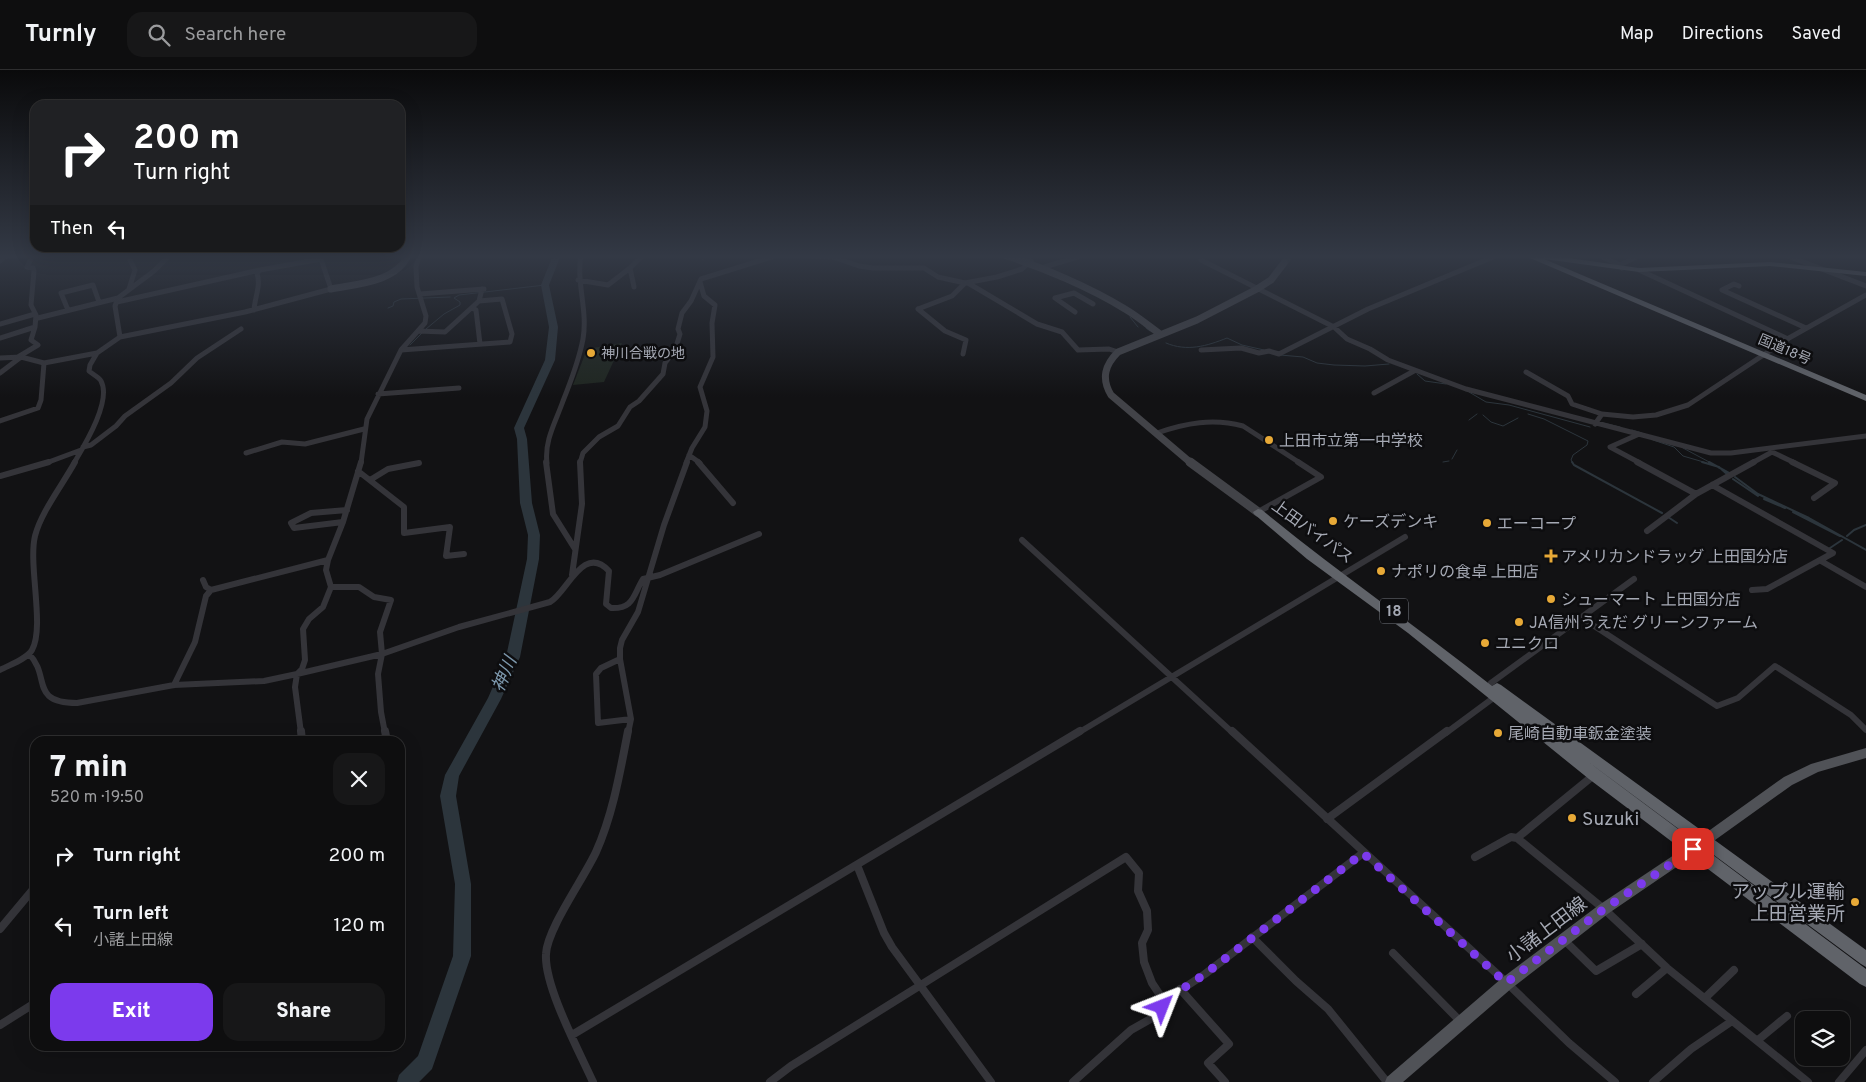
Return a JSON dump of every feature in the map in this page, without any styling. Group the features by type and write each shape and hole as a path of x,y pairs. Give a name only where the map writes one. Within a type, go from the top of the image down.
{"highway":[{"name":"国道18号","path":"1639,302 1866,398"},
{"name":"上田バイパス","path":"1258,512 1412,630 1594,775 1866,959"},
{"name":"上田バイパス","path":"1341,576 1491,683 1699,845 1866,979"}],"main road":[{"name":"小諸上田線","path":"1395,1081 1506,983 1604,909 1699,845 1788,781 1815,768 1866,753"}],"street":[{"path":"0,373 20,356 38,345 31,340 36,316 31,302"},
{"path":"65,302 68,310"},
{"path":"0,324 98,302"},
{"path":"117,302 120,337"},
{"path":"254,310 255,302"},
{"path":"0,358 20,356 44,363 97,353 120,337 254,310 283,302"},
{"path":"301,736 295,687 297,674 302,670 305,662 306,650 302,634 304,626 307,619 321,609 331,587 326,570 328,560 343,522 358,471 364,429 378,394 401,350 426,320 422,302"},
{"path":"418,330 445,332 478,302"},
{"path":"401,350 510,342 512,334 503,302"},
{"path":"575,549 553,514 546,458 547,444 580,353 585,323 582,302"},
{"path":"572,575 582,504 580,461 583,453 599,437 618,426 630,407 663,374 665,363 673,354 677,342 682,313 690,302"},
{"path":"594,1082 548,978 546,954 557,924 596,852 614,803 631,719 620,659 622,640 638,612 664,525 689,455 695,441 705,427 708,411 700,387 713,357 714,350 712,323 715,305 712,302"},
{"path":"936,302 918,309 945,330 966,340 962,354"},
{"path":"999,302 1037,324 1062,332 1078,350 1110,349 1118,352"},
{"path":"1061,302 1076,312"},
{"path":"1112,302 1160,334"},
{"path":"1157,433 1191,422 1243,426 1320,477 1258,512 1187,460 1117,401 1106,387 1104,380 1105,367 1118,352 1202,318 1232,302"},
{"path":"1284,302 1334,327 1347,339 1414,370 1484,395 1711,453 1773,450 1866,436"},
{"path":"1200,350 1241,348 1258,353 1269,351 1279,354 1386,302"},
{"path":"1709,302 1788,339"},
{"path":"1749,302 1806,328"},
{"path":"1526,372 1568,396 1572,404 1602,414 1633,417 1656,414 1688,405 1756,359 1765,356 1788,339 1854,302"},
{"path":"472,308 476,310 480,344"},
{"path":"0,338 35,327"},
{"path":"0,476 36,467 91,445 116,426 125,416 171,383 197,358 241,329"},
{"path":"0,670 29,654 36,639 33,572 36,533 45,511 97,421 103,401 101,380 89,371 90,365 97,353"},
{"path":"0,421 38,408 41,404 44,363"},
{"path":"1374,393 1414,370"},
{"path":"378,394 459,388"},
{"path":"1595,424 1602,414"},
{"path":"246,453 282,442 305,444 364,429"},
{"path":"1637,435 1610,448 1696,494"},
{"path":"1647,531 1696,494 1773,450"},
{"path":"1773,450 1835,482 1814,498"},
{"path":"689,455 696,459 733,503"},
{"path":"370,480 388,469 420,463"},
{"path":"358,471 404,507 404,532 450,527 446,556 464,554"},
{"path":"1712,485 1833,553 1767,589 1752,590"},
{"path":"343,522 294,528 291,522 311,514 346,510"},
{"path":"29,654 34,659 45,693 56,702 84,702 174,685 264,681 382,654 483,620 550,602 561,595 572,575 581,567 590,564 605,566 610,574 605,602 611,608 618,609 632,602 642,580 660,576 759,534"},
{"path":"572,1035 1405,537"},
{"path":"1022,540 1506,983 1569,1044 1615,1082"},
{"path":"174,685 198,640 206,596 211,590 328,560"},
{"path":"1821,561 1866,587"},
{"path":"1491,683 1634,579"},
{"path":"203,580 206,587 211,590"},
{"path":"331,587 360,587 374,597 390,598 380,632 382,654 378,674 378,688 386,736"},
{"path":"1582,618 1717,706 1738,698 1767,671 1776,666 1851,715 1866,730"},
{"path":"620,659 601,668 596,674 598,723 631,719"},
{"path":"1327,819 1496,696"},
{"path":"1517,838 1594,775"},
{"path":"1475,857 1511,837 1517,838 1604,909 1667,968 1808,1082"},
{"path":"1073,1082 1132,1030 1154,1017 1164,1001 1205,974 1363,853"},
{"path":"770,1082 791,1066 1126,857 1139,873 1138,891 1147,911 1148,930 1142,943 1144,962 1152,983 1164,1001"},
{"path":"857,866 884,933 920,986 991,1082"},
{"path":"0,929 30,893"},
{"path":"1252,937 1296,981 1328,1009 1395,1081"},
{"path":"1563,940 1596,970 1642,944"},
{"path":"1393,954 1462,1023"},
{"path":"1636,994 1667,968"},
{"path":"1705,998 1734,970"},
{"path":"1180,989 1229,1044 1208,1063 1226,1082"},
{"path":"0,1024 30,1006"},
{"path":"1758,1040 1787,1016"},
{"path":"1654,1082 1680,1057 1708,1035 1732,1021"},
{"path":"1838,1082 1866,1050"}],"shaded area":[{"path":"622,343 604,382 573,385 587,349"}],"waterway":[{"path":"388,308 393,306 394,302"},
{"path":"426,329 444,314 460,305 460,302"},
{"name":"神川","path":"406,1082 425,1062 462,956 463,884 448,796 452,775 494,699 513,657 533,559 534,535 526,503 522,439 519,428 545,375 550,360 554,327 550,302"},
{"path":"1130,317 1138,327"},
{"path":"1146,328 1150,331"},
{"path":"410,345 423,332"},
{"path":"1166,343 1174,346 1197,347 1227,338 1242,345 1264,350"},
{"path":"1280,355 1303,357 1317,363 1334,365 1365,366 1389,364"},
{"path":"1417,374 1425,381 1446,384"},
{"path":"1469,392 1486,402 1509,405 1590,427"},
{"path":"1469,420 1477,414"},
{"path":"1528,414 1544,419 1588,441 1587,445 1573,455 1571,460 1573,463"},
{"path":"1483,415 1491,422 1503,426 1518,418"},
{"path":"1603,423 1620,427"},
{"path":"1632,430 1642,433"},
{"path":"1653,440 1674,447 1683,456 1707,463"},
{"path":"1683,448 1711,463"},
{"path":"1452,459 1457,450"},
{"path":"1443,462 1449,461"},
{"path":"1572,462 1574,465 1662,513"},
{"path":"1702,462 1717,466"},
{"path":"1709,462 1717,466"},
{"path":"1717,466 1720,468"},
{"path":"1720,468 1729,473"},
{"path":"1720,468 1728,475"},
{"path":"1735,477 1758,494 1809,518 1866,550"},
{"path":"1733,479 1758,496"},
{"path":"1764,499 1785,508"},
{"path":"1793,512 1840,536"},
{"path":"1668,517 1677,523"},
{"path":"1847,536 1854,530 1866,525"},
{"path":"1830,548 1842,540"}],"place":[{"name":"神川合戦の地","path":"591,353"},
{"name":"上田市立第一中学校","path":"1269,440"},
{"name":"ケーズデンキ","path":"1333,521"},
{"name":"エーコープ","path":"1487,523"},
{"name":"アメリカンドラッグ 上田国分店","path":"1551,556"},
{"name":"ナポリの食卓 上田店","path":"1381,571"},
{"name":"シューマート 上田国分店","path":"1551,599"},
{"name":"JA信州うえだ グリーンファーム","path":"1519,622"},
{"name":"ユニクロ","path":"1485,643"},
{"name":"尾崎自動車鈑金塗装","path":"1498,733"},
{"name":"Suzuki","path":"1572,818"},
{"name":"アップル運輸 上田営業所","path":"1855,902"}],"route":[{"path":"1162,1007 1164,1001 1205,974 1363,853 1506,983 1604,909 1693,849"}]}
